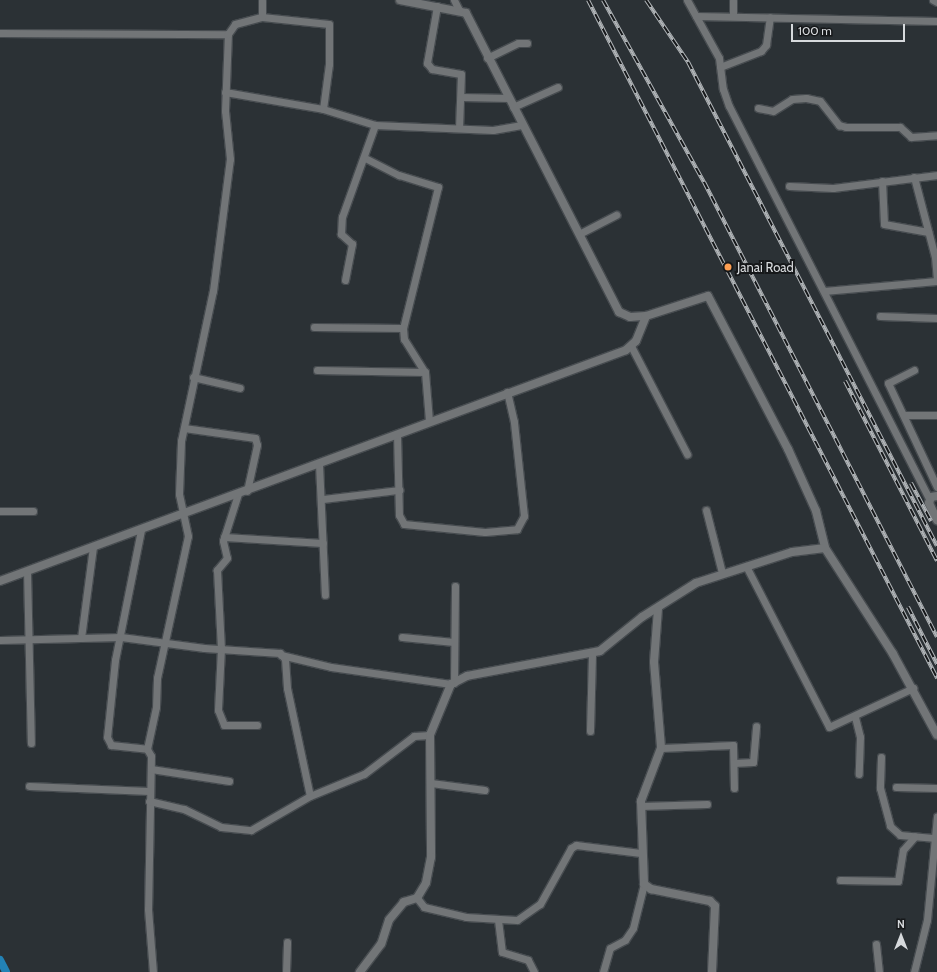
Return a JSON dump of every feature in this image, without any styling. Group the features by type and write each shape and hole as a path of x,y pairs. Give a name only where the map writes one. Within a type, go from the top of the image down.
{"street":[{"path":"262,0 262,17"},
{"path":"400,0 459,10 469,17 487,58 619,312 630,317 646,316 708,296 788,449 816,512 825,548 914,688 937,735"},
{"path":"454,0 459,10"},
{"path":"687,0 719,58 729,106 929,499 937,520"},
{"path":"733,0 733,16"},
{"path":"933,0 937,2"},
{"path":"437,6 427,63 432,69 460,72 461,97 459,128"},
{"path":"696,16 937,21"},
{"path":"153,972 149,930 152,858 149,801 151,769 147,749 165,644 188,536 179,494 184,428 193,377 213,291 230,159 225,92 228,34 235,24 262,17 329,24 329,64 323,109"},
{"path":"720,67 761,51 766,45 770,17"},
{"path":"0,33 228,34"},
{"path":"487,58 518,43 527,43"},
{"path":"513,107 558,87"},
{"path":"225,92 323,109 375,125 494,130 522,125"},
{"path":"461,97 509,98"},
{"path":"758,108 773,111 792,99 806,98 820,100 839,125 846,127 900,127 911,137 937,136"},
{"path":"344,280 352,244 341,234 342,217 365,158 375,125"},
{"path":"365,158 399,175 438,187 402,328 404,339 425,372 429,421"},
{"path":"789,186 833,188 882,180 937,175"},
{"path":"824,291 937,281 928,232 914,177"},
{"path":"882,180 884,224 928,232"},
{"path":"579,234 616,215"},
{"path":"0,581 93,546 183,516 429,421 631,346 646,316"},
{"path":"880,316 937,318"},
{"path":"314,327 402,328"},
{"path":"631,346 686,454"},
{"path":"317,370 425,372"},
{"path":"914,370 888,383 937,487"},
{"path":"193,377 240,388"},
{"path":"397,434 399,515 404,524 485,532 517,528 524,516 514,422 507,392"},
{"path":"904,416 937,415"},
{"path":"184,428 255,438 257,445 247,491"},
{"path":"319,464 323,498 325,595"},
{"path":"323,498 398,490"},
{"path":"238,494 224,537 227,558 218,566 216,582 221,648 218,687 221,722 229,726 257,725"},
{"path":"929,499 937,496"},
{"path":"706,510 722,573"},
{"path":"0,511 33,511"},
{"path":"141,530 121,637 107,737 111,744 147,749"},
{"path":"224,537 324,543"},
{"path":"81,638 93,546"},
{"path":"0,640 121,637 165,644 266,650 331,667 452,683 474,675 600,651 696,583 722,573 802,549 825,548"},
{"path":"746,566 826,724 833,728 914,688"},
{"path":"28,571 31,743"},
{"path":"360,972 381,944 389,920 404,902 417,898 426,883 431,857 430,735 452,683 455,586"},
{"path":"603,972 610,948 625,940 633,928 644,884 641,853 642,792 661,748 654,662 658,609"},
{"path":"402,637 454,642"},
{"path":"590,731 592,653"},
{"path":"281,655 310,796"},
{"path":"855,717 860,737 858,774"},
{"path":"734,763 753,762 756,726"},
{"path":"149,801 184,809 221,827 241,831 252,830 310,796 364,774 414,736 430,735"},
{"path":"661,748 731,744 734,763 734,788"},
{"path":"881,757 880,788 890,826 900,835 933,838"},
{"path":"151,769 229,781"},
{"path":"431,783 485,790"},
{"path":"29,786 149,791"},
{"path":"896,787 937,788"},
{"path":"641,806 707,804"},
{"path":"914,972 927,920 933,838 937,816"},
{"path":"840,880 898,881 903,850 915,836"},
{"path":"417,898 424,907 498,920 517,920 540,904 571,848 576,845 641,853"},
{"path":"644,884 651,889 710,900 715,906 712,972"},
{"path":"498,920 502,952 528,960 534,972"},
{"path":"286,972 288,942"},
{"path":"876,944 878,972"}],"waterway":[{"path":"0,960 6,972"}],"railway":[{"path":"588,0 937,678"},
{"path":"603,0 704,182 937,637"},
{"path":"646,0 688,62 937,546"},
{"path":"845,381 937,561"},
{"path":"911,483 931,521"},
{"path":"908,607 937,664"}],"place":[{"name":"Janai Road","path":"728,267"}]}
